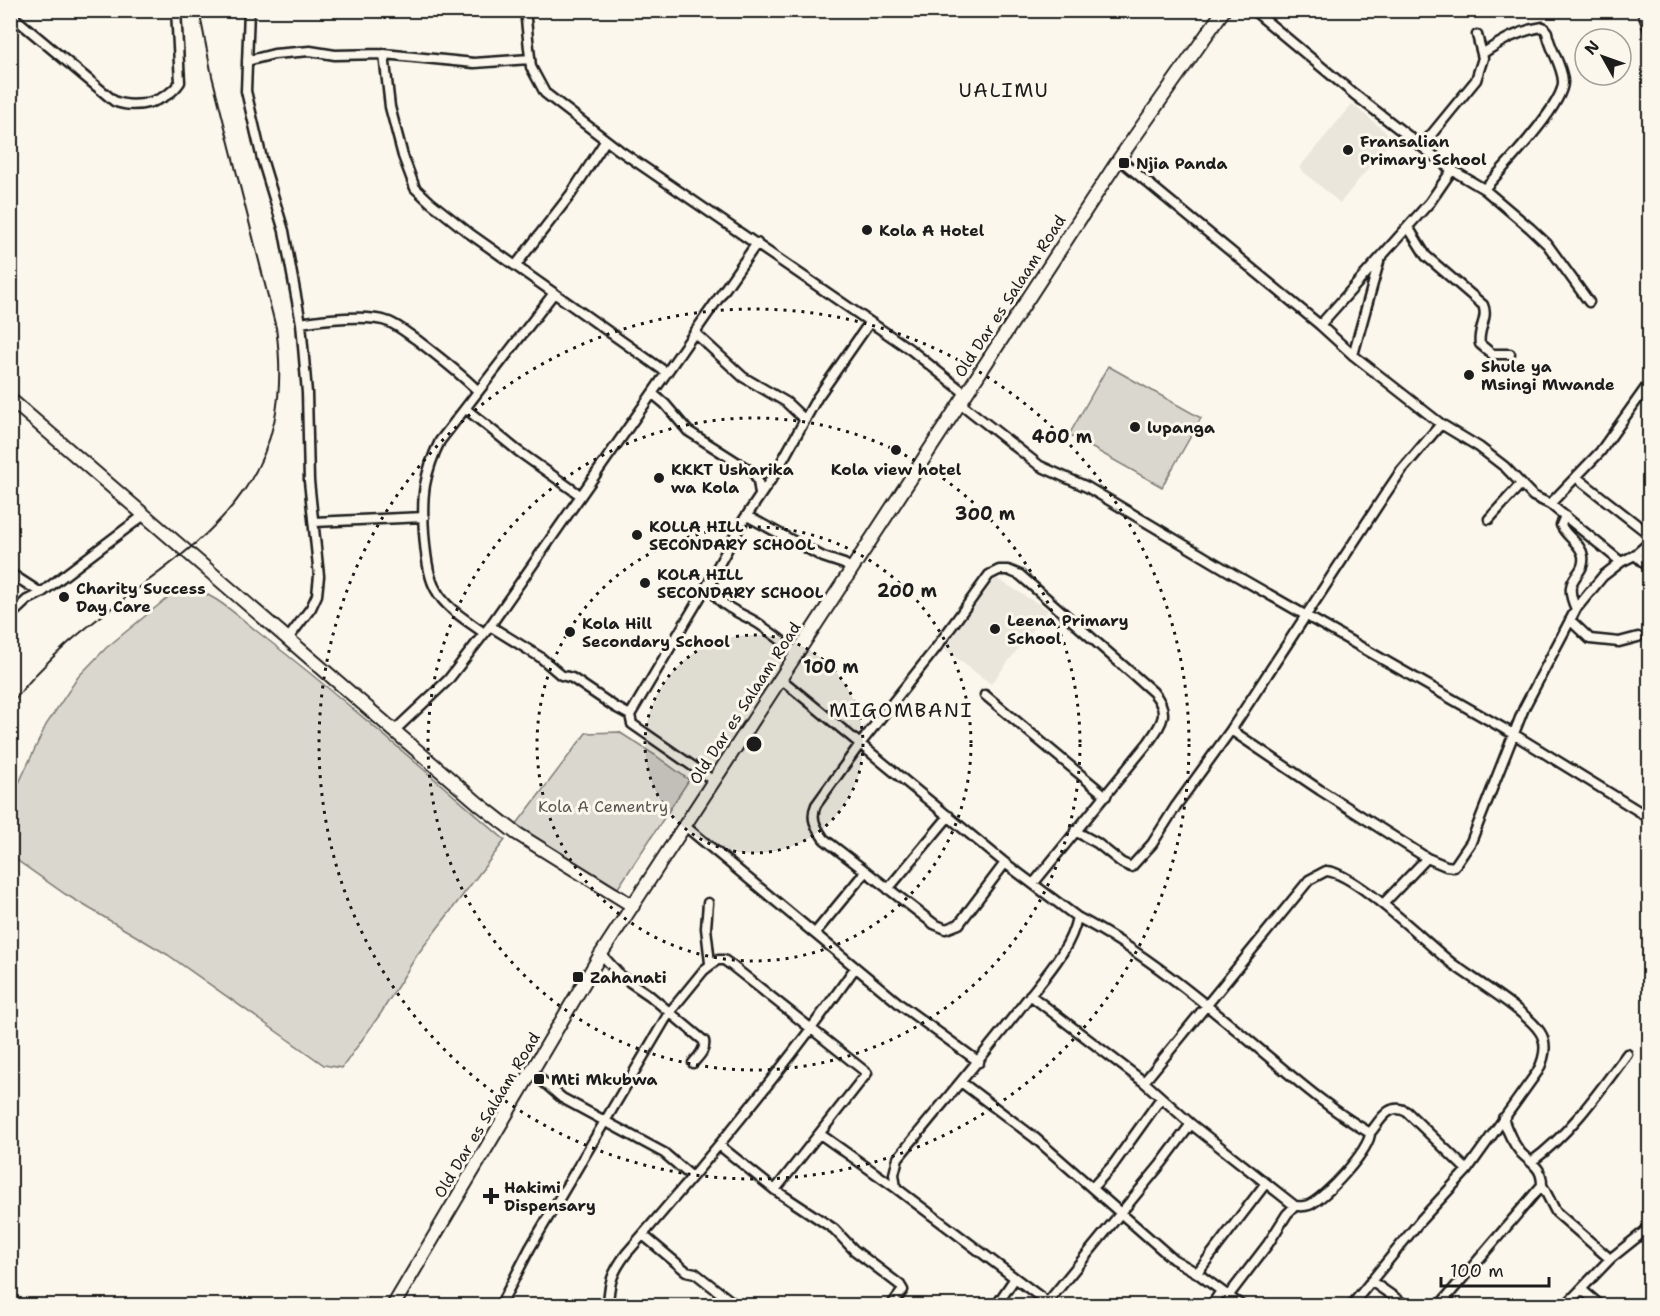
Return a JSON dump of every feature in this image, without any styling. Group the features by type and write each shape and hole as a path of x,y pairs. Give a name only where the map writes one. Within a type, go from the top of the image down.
{"main road":[{"name":"Old Dar es Salaam Road","path":"393,1305 601,954 1119,159 1224,10"},
{"path":"10,399 479,804 516,833 633,906"}],"street":[{"path":"10,14 114,101 135,105 158,100 172,92 180,82 176,10"},
{"path":"249,10 246,91 262,159 285,231 301,323 309,481 319,576 317,595 311,608 287,640"},
{"path":"525,10 530,59 534,73 545,93 606,140 937,369 963,398 1041,466 1087,488 1515,735 1646,816 1650,802"},
{"path":"1253,10 1452,170 1484,189 1547,244 1589,302"},
{"path":"1642,10 1650,33"},
{"path":"1482,54 1502,41 1527,30 1543,27 1547,32 1563,80 1560,97 1516,154 1484,189"},
{"path":"1422,146 1476,80 1483,63 1477,35"},
{"path":"247,61 274,54 310,51 335,55 384,54 474,63 530,59"},
{"path":"384,54 390,107 405,164 415,188 453,221 667,373"},
{"path":"516,265 571,194 606,140"},
{"path":"1119,159 1353,354 1442,424 1479,447 1505,467 1533,496 1550,504 1620,562"},
{"path":"1320,325 1408,228 1437,193 1452,170"},
{"path":"1408,228 1425,256 1483,305 1486,311 1479,335 1480,344 1492,354 1510,354"},
{"path":"394,731 444,684 487,630 757,243"},
{"path":"1353,354 1380,259"},
{"path":"554,292 440,441 433,455 425,487 424,517 429,577 436,592 451,607 487,630 540,657 561,675 572,678 615,708 630,715"},
{"path":"301,323 325,318 389,321 440,357 477,393 479,420"},
{"path":"714,781 632,723 630,715 760,494 776,472 817,398 870,322"},
{"path":"695,333 743,377 780,398 805,420"},
{"path":"1550,504 1600,452 1647,386"},
{"path":"653,394 665,404 688,431 754,473 758,480 760,494"},
{"path":"466,409 518,451 580,495"},
{"path":"1075,831 1097,843 1122,863 1131,867 1152,844 1176,806 1231,730 1401,471 1442,424"},
{"path":"1576,477 1650,535"},
{"path":"1489,519 1520,485"},
{"path":"10,616 20,606 41,593 144,515"},
{"path":"747,516 823,557 852,569"},
{"path":"1565,516 1561,525 1564,533 1580,547 1583,554 1583,562 1570,585 1570,596 1576,609"},
{"path":"314,522 424,517"},
{"path":"1231,730 1427,858 1454,867 1464,854 1476,830 1524,708 1576,609 1593,586 1620,562 1635,555 1650,542"},
{"path":"1635,555 1650,568"},
{"path":"1005,863 959,924 946,929 934,924 824,839 814,823 812,814 860,744 936,648 989,575 996,570 1008,570 1020,575 1153,692 1162,706 1163,718 1156,730 1106,796 1033,884"},
{"path":"10,573 41,593"},
{"path":"712,577 713,592 727,607 756,622 797,653"},
{"path":"20,606 24,594 23,583"},
{"path":"1570,620 1590,639 1619,642 1638,637"},
{"path":"781,679 1005,863 1077,917 1101,928 1125,944 1206,1005 1318,1099 1370,1133"},
{"path":"985,695 1106,796"},
{"path":"888,889 949,816"},
{"path":"685,826 902,1006 979,1062"},
{"path":"1383,904 1427,858"},
{"path":"815,933 866,871"},
{"path":"1143,1082 1309,880 1319,873 1332,871 1383,904 1452,963 1535,1025 1545,1042 1541,1064 1467,1170 1421,1220 1351,1305"},
{"path":"708,903 706,928 710,963"},
{"path":"896,1188 894,1174 898,1158 979,1062 1058,959 1071,936 1077,917"},
{"path":"601,954 621,976 649,995 704,1041 705,1045 701,1054 693,1063"},
{"path":"500,1305 536,1239 669,1013 710,963 717,960 724,960 867,1072 775,1190"},
{"path":"608,1305 610,1282 614,1271 813,1029 855,968"},
{"path":"1030,995 1143,1082 1191,1124 1295,1206"},
{"path":"1531,1162 1543,1153 1576,1118 1627,1054"},
{"path":"532,1072 562,1098 664,1154 691,1176"},
{"path":"961,1082 1035,1138 1173,1259 1242,1305"},
{"path":"1092,1188 1113,1166 1161,1098"},
{"path":"1211,1305 1225,1293 1268,1244 1287,1214 1295,1206 1308,1205 1335,1184 1365,1147 1370,1133 1387,1113 1399,1107 1407,1112 1467,1170"},
{"path":"1503,1118 1511,1139 1542,1174 1542,1185 1556,1212 1610,1259"},
{"path":"820,1134 896,1188 1049,1304 1191,1124"},
{"path":"1494,1133 1506,1129"},
{"path":"719,1145 775,1190 834,1229 854,1250 900,1285 903,1290 891,1305"},
{"path":"1197,1273 1266,1183"},
{"path":"1439,1305 1542,1185"},
{"path":"1565,1305 1610,1259 1650,1227"},
{"path":"643,1235 686,1271 695,1273 737,1305"},
{"path":"996,1305 1015,1278"},
{"path":"1371,1281 1407,1305"},
{"path":"1581,1289 1601,1305"}],"shaded area":[{"name":"Fransalian Primary School","path":"1352,104 1393,138 1340,203 1299,168"},
{"name":"Leena Primary School","path":"996,578 1048,610 991,684 943,648"}],"green space":[{"name":"lupanga","path":"1108,366 1201,418 1162,487 1069,435"},
{"path":"182,586 205,593 235,613 355,710 505,840 417,955 381,1013 342,1068 324,1065 168,955 65,894 11,856 11,800 46,725 78,677 106,648"},
{"name":"Kola A Cementry","path":"619,732 689,780 618,888 516,825 586,733"}],"railway":[{"path":"10,706 52,658 99,618 192,546 232,506 262,459 278,401 276,328 212,76 199,10"}],"place":[{"name":"Fransalian Primary School","path":"1348,150"},
{"name":"Njia Panda","path":"1124,163"},
{"name":"Kola A Hotel","path":"867,230"},
{"name":"Shule ya Msingi Mwande","path":"1469,375"},
{"name":"lupanga","path":"1135,427"},
{"name":"Kola view hotel","path":"896,450"},
{"name":"KKKT Usharika wa Kola","path":"659,478"},
{"name":"KOLLA HILL SECONDARY SCHOOL","path":"637,535"},
{"name":"KOLA HILL SECONDARY SCHOOL","path":"645,583"},
{"name":"Charity Success Day Care","path":"64,597"},
{"name":"Leena Primary School","path":"995,629"},
{"name":"Kola Hill Secondary School","path":"570,632"},
{"name":"Zahanati","path":"578,977"},
{"name":"Mti Mkubwa","path":"539,1079"},
{"name":"Hakimi Dispensary","path":"491,1196"}],"district":[{"name":"UALIMU","path":"1004,90"},
{"name":"MIGOMBANI","path":"901,710"}]}
